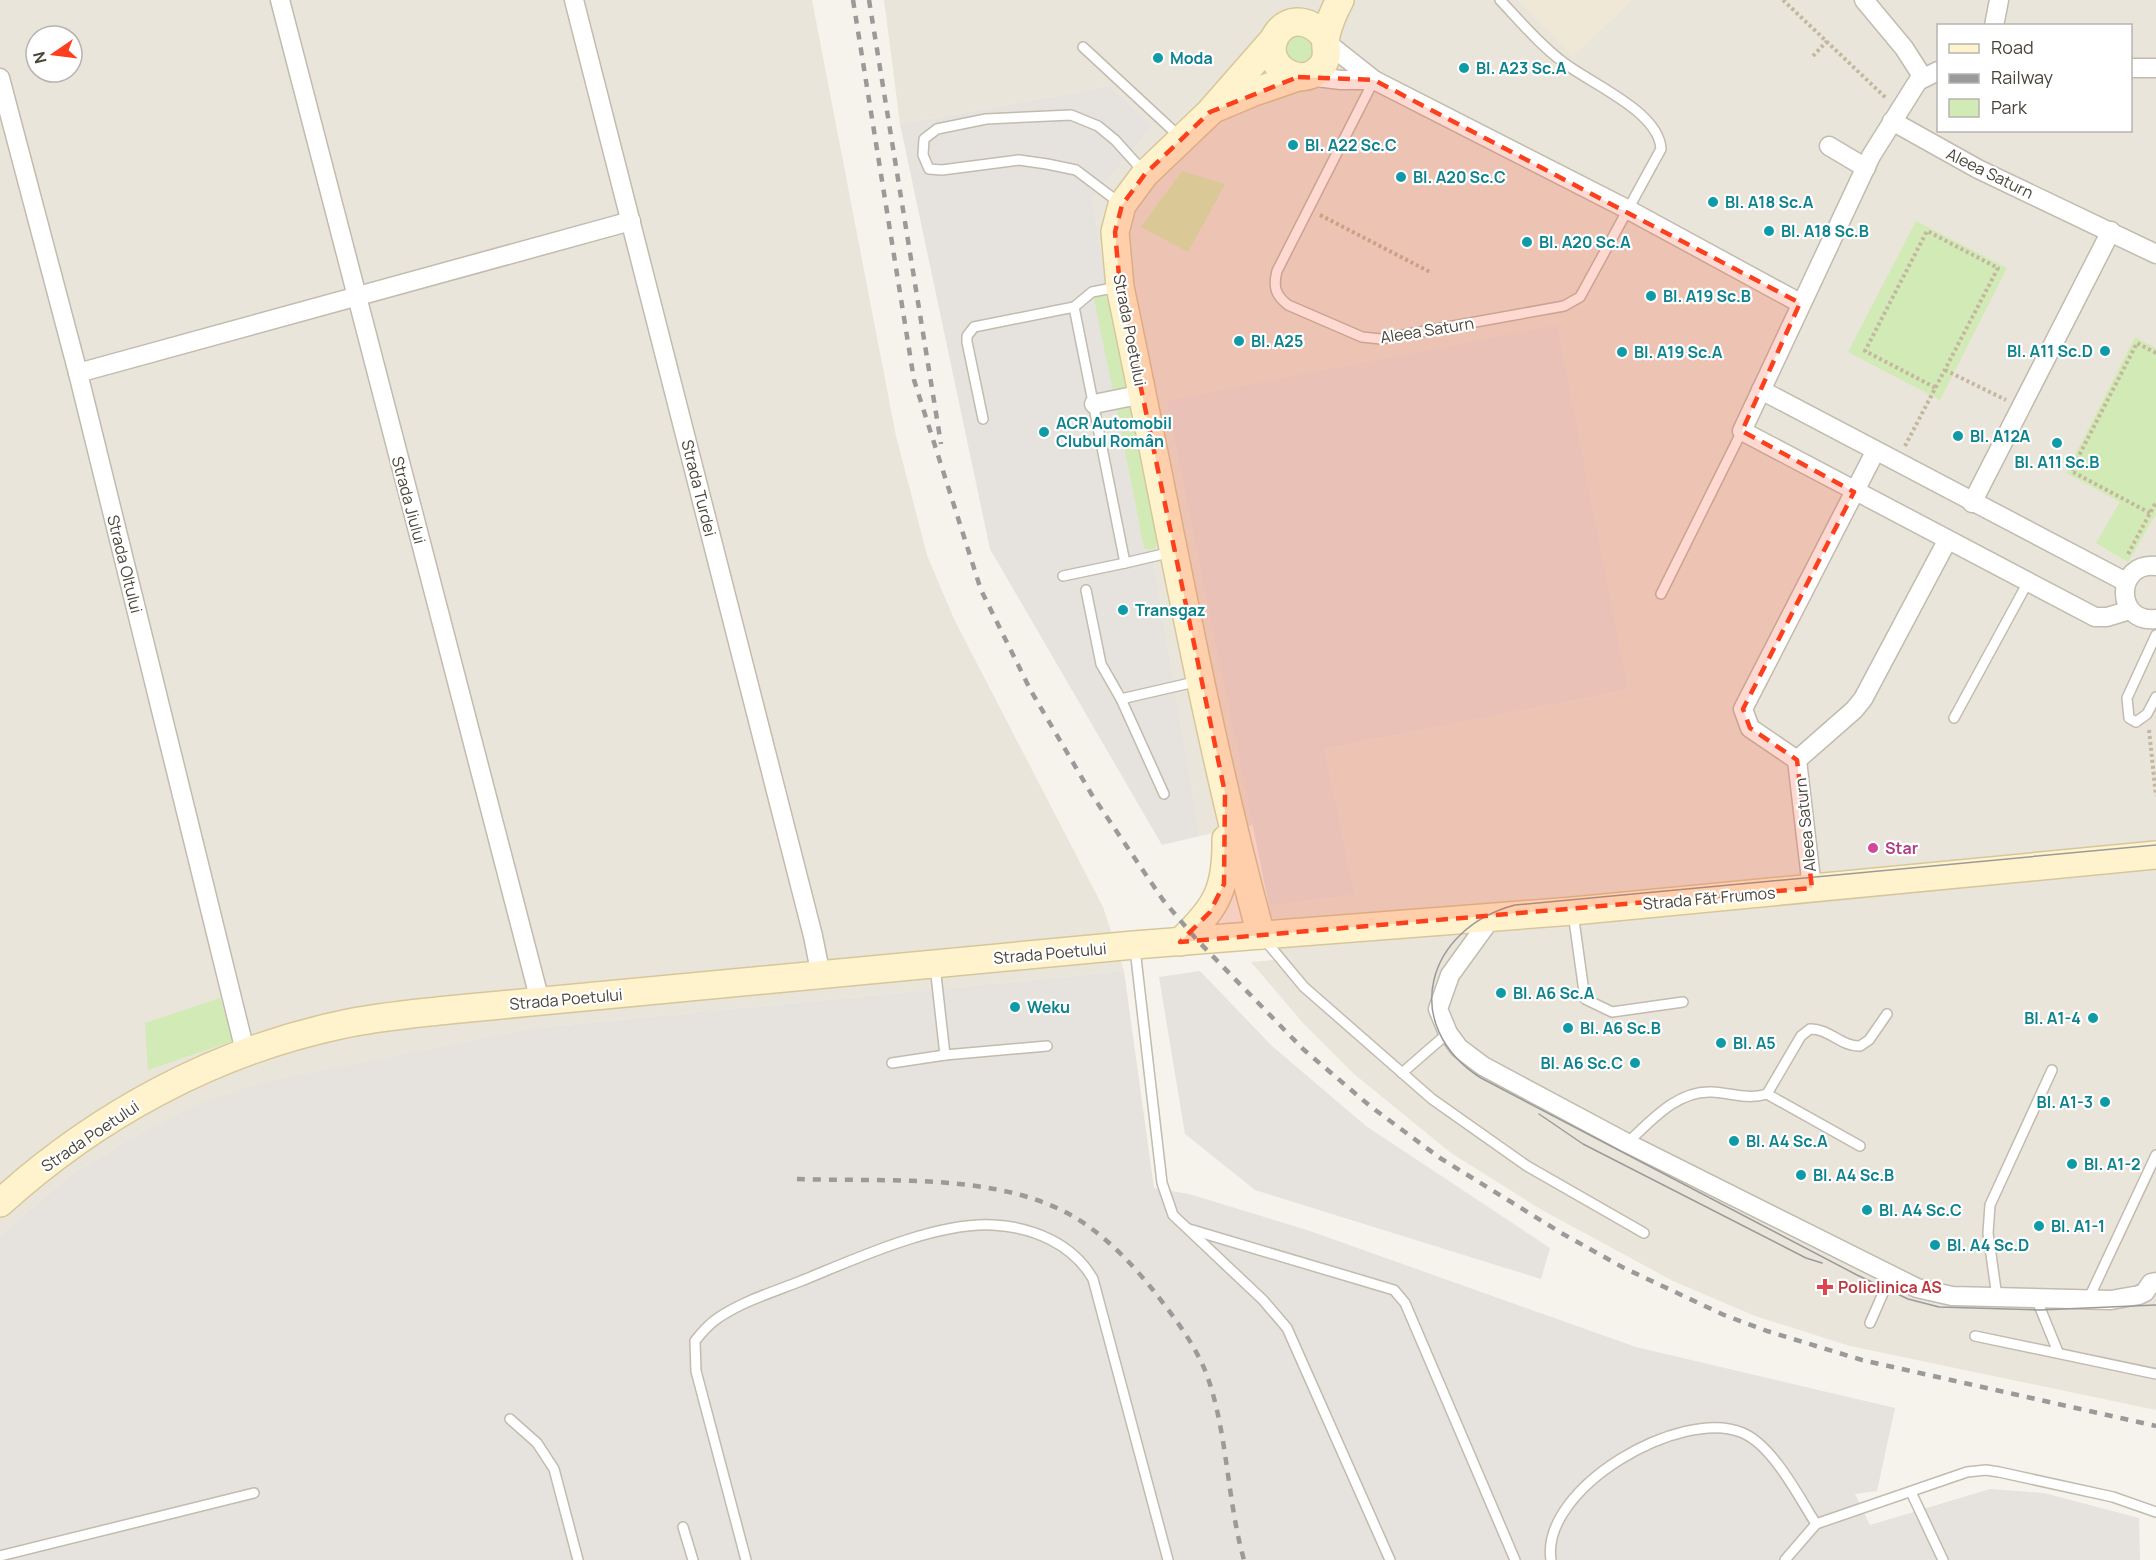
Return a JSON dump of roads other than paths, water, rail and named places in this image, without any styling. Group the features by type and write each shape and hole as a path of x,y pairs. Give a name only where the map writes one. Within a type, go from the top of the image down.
{"main road":[{"name":"Strada Poetului","path":"0,1203 41,1167 127,1109 188,1075 245,1051 351,1023 540,1001 1261,935 1225,793 1201,680 1120,287 1115,232 1122,206 1145,174 1210,112 1282,31 1315,0"},
{"name":"Strada Poetului","path":"1210,112 1254,92 1303,76 1323,65 1327,56 1326,40 1340,0"},
{"path":"1303,76 1289,75 1275,62 1272,54 1282,31 1298,21 1313,25 1326,40"},
{"name":"Strada Poetului","path":"1180,942 1210,912 1224,884 1225,793"},
{"name":"Strada Făt Frumos","path":"1261,935 1573,911 2156,855"}],"street":[{"name":"Strada Jiului","path":"280,0 540,1001"},
{"name":"Strada Turdei","path":"574,0 821,976"},
{"path":"1864,0 1904,48 1930,74 1892,112 1800,303 1742,431 2095,617 2108,617 2130,610"},
{"path":"1994,24 1999,0"},
{"path":"1326,40 1374,80 1627,209 1800,303"},
{"path":"2132,68 2156,68"},
{"path":"1303,76 1341,80 1374,80"},
{"name":"Strada Oltului","path":"0,78 78,373 245,1051"},
{"name":"Aleea Saturn","path":"1892,112 1978,169 2156,254"},
{"path":"1829,146 1866,168"},
{"path":"78,373 631,221"},
{"path":"1972,503 2023,408 2111,231"},
{"path":"1761,390 2120,580 2124,598 2130,610 2143,619 2156,619"},
{"path":"1094,404 1143,394"},
{"name":"Aleea Saturn","path":"1812,888 1797,760 1750,728 1743,709 1875,452"},
{"path":"1797,760 1854,710 1863,699 1947,541"},
{"path":"2120,580 2137,569 2156,566"},
{"path":"1492,917 1450,975 1438,1009 1448,1033 1459,1048 1483,1066 1627,1143 1917,1288 1935,1294 2088,1300 2128,1299 2145,1292 2154,1279"}],"lane":[{"name":"Aleea Saturn","path":"1374,80 1276,271 1275,290 1279,298 1288,305 1362,337 1381,339 1564,306 1573,302 1580,297 1661,149 1658,136 1624,100 1562,62 1500,0"},
{"path":"1083,47 1182,139"},
{"path":"1122,206 1076,170 1047,164 1019,160 942,170 929,169 923,155 924,139 937,129 986,119 1071,115 1098,126 1115,140 1145,174"},
{"path":"982,419 968,342 970,331 979,324 1074,307 1092,292 1120,287"},
{"path":"1074,307 1125,562"},
{"path":"1661,594 1742,431"},
{"path":"1063,576 1175,551"},
{"path":"1954,718 2028,582"},
{"path":"1086,590 1101,664 1121,699 1164,794"},
{"path":"2156,635 2125,704 2129,718 2136,722 2147,714 2156,697"},
{"path":"1121,699 1201,680"},
{"path":"1573,911 1585,999 1612,1012 1683,1002"},
{"path":"1261,935 1304,987 1432,1099 1527,1166 1644,1233"},
{"path":"1134,945 1162,1183 1168,1208 1185,1228 1263,1300 1287,1328 1390,1560"},
{"path":"935,964 945,1055"},
{"path":"1767,1094 1805,1032 1816,1029 1850,1045 1860,1046 1869,1040 1887,1014"},
{"path":"1402,1073 1448,1033"},
{"path":"892,1063 945,1055 1047,1046"},
{"path":"1997,1297 1988,1233 1990,1205 2052,1070"},
{"path":"1627,1143 1659,1113 1692,1094 1715,1092 1742,1098 1767,1094 1860,1146"},
{"path":"2088,1300 2156,1155"},
{"path":"746,1560 696,1371 695,1341 717,1318 742,1304 902,1243 975,1225 1016,1228 1060,1243 1076,1254 1087,1268 1093,1279 1168,1560"},
{"path":"1185,1228 1394,1290 1405,1303 1515,1560"},
{"path":"1870,1323 1891,1275"},
{"path":"2036,1298 2058,1353"},
{"path":"1975,1336 2156,1374"},
{"path":"510,1419 537,1443 554,1469 578,1560"},
{"path":"1551,1560 1550,1550 1556,1523 1580,1488 1642,1448 1696,1428 1721,1426 1744,1433 1768,1453 1816,1524"},
{"path":"1785,1560 1816,1524 1967,1472 1986,1470 2113,1497 2156,1512"},
{"path":"1911,1492 1943,1560"},
{"path":"0,1556 254,1493"},
{"path":"683,1527 693,1560"}],"tram line":[{"path":"2156,845 1515,905 1485,917 1461,934 1444,956 1434,980 1432,1006 1439,1032 1455,1056 1481,1078 1857,1275 1908,1299 1939,1307 2040,1310 2156,1305"},
{"path":"1539,1114 1583,1144 1806,1258 1822,1263"}],"railway":[{"path":"853,0 914,380 981,590 1031,691 1092,795 1163,900 1197,940 1303,1049 1370,1106 1440,1158 1563,1234 1624,1268 1724,1315 1767,1331 1862,1360 2156,1426"},
{"path":"869,0 941,444"},
{"path":"797,1179 897,1180 999,1190 1031,1198 1061,1210 1099,1235 1133,1267 1169,1310 1203,1366 1220,1423 1234,1515 1244,1560"}],"place":[{"name":"Moda","path":"1158,58"},
{"name":"Bl. A23 Sc.A","path":"1464,68"},
{"name":"Bl. A22 Sc.C","path":"1293,145"},
{"name":"Bl. A20 Sc.C","path":"1401,177"},
{"name":"Bl. A18 Sc.A","path":"1713,202"},
{"name":"Bl. A18 Sc.B","path":"1769,231"},
{"name":"Bl. A20 Sc.A","path":"1527,242"},
{"name":"Bl. A19 Sc.B","path":"1651,296"},
{"name":"Bl. A25","path":"1239,341"},
{"name":"Bl. A11 Sc.D","path":"2105,351"},
{"name":"Bl. A19 Sc.A","path":"1622,352"},
{"name":"ACR Automobil Clubul Român","path":"1044,432"},
{"name":"Bl. A12A","path":"1958,436"},
{"name":"Bl. A11 Sc.B","path":"2057,443"},
{"name":"Transgaz","path":"1123,610"},
{"name":"Star","path":"1873,848"},
{"name":"Bl. A6 Sc.A","path":"1501,993"},
{"name":"Weku","path":"1015,1007"},
{"name":"Bl. A1-4","path":"2093,1018"},
{"name":"Bl. A6 Sc.B","path":"1568,1028"},
{"name":"Bl. A5","path":"1721,1043"},
{"name":"Bl. A6 Sc.C","path":"1635,1063"},
{"name":"Bl. A1-3","path":"2105,1102"},
{"name":"Bl. A4 Sc.A","path":"1734,1141"},
{"name":"Bl. A1-2","path":"2072,1164"},
{"name":"Bl. A4 Sc.B","path":"1801,1175"},
{"name":"Bl. A4 Sc.C","path":"1867,1210"},
{"name":"Bl. A1-1","path":"2039,1226"},
{"name":"Bl. A4 Sc.D","path":"1935,1245"},
{"name":"Policlinica AS","path":"1825,1287"}]}
